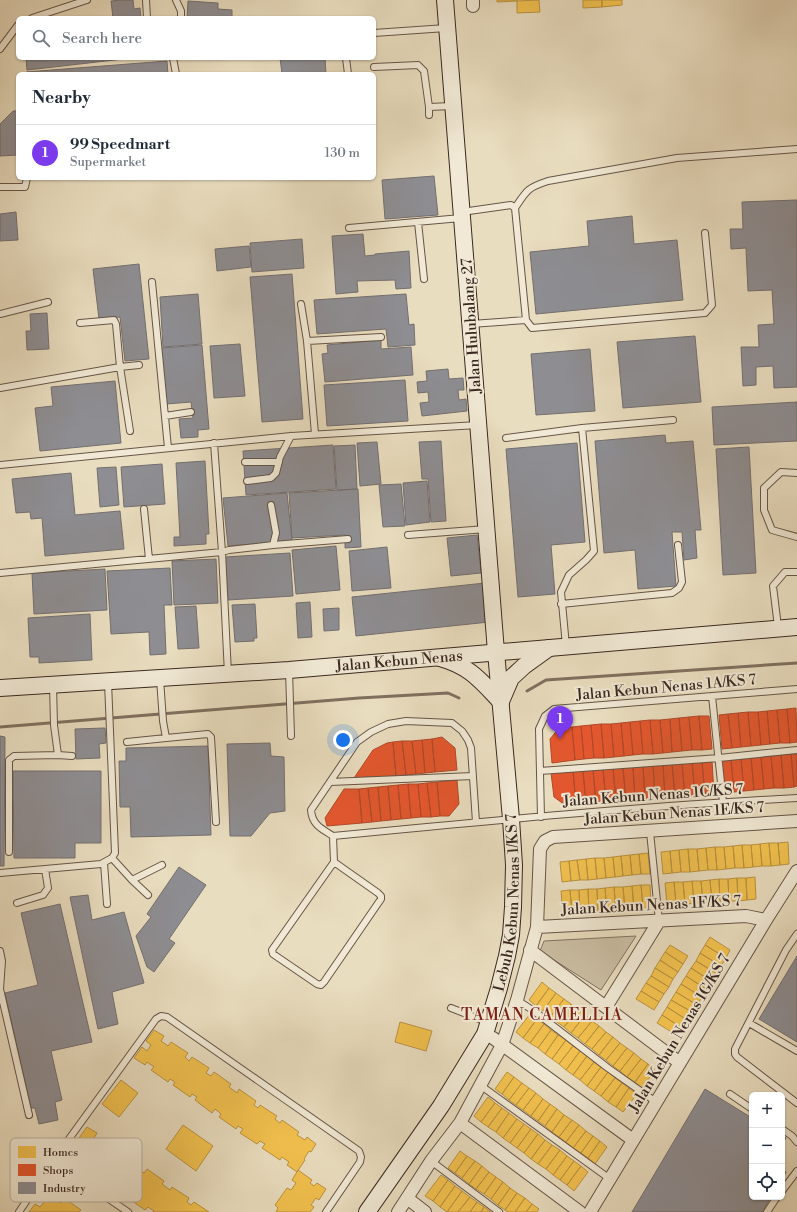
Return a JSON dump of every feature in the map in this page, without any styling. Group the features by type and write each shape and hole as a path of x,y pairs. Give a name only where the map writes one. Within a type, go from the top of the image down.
{"street":[{"name":"Jalan Hulubalang 27","path":"446,0 496,652"},
{"name":"Jalan Kebun Nenas","path":"0,688 289,670 797,627"},
{"path":"437,657 454,662 476,676 500,695 511,678 524,666 549,648"},
{"name":"Lebuh Kebun Nenas 1/KS 7","path":"367,1212 441,1106 487,1028 499,988 511,935 514,865 496,652"},
{"name":"Jalan Kebun Nenas 1E/KS 7","path":"537,926 540,849 545,841 553,837 650,832 797,821"},
{"name":"Jalan Kebun Nenas 1G/KS 7","path":"590,1212 797,871"},
{"name":"Jalan Kebun Nenas 1F/KS 7","path":"537,926 746,916 766,920"},
{"path":"606,1007 659,921"},
{"path":"398,1212 431,1161 460,1123 502,1045 517,1000 537,926"},
{"path":"530,950 680,1063"},
{"path":"487,1028 502,1045 633,1140"},
{"path":"460,1123 580,1212"},
{"path":"407,1198 425,1212"}],"lane":[{"path":"38,16 87,0"},
{"path":"146,0 147,16"},
{"path":"176,0 181,11 181,16"},
{"path":"0,49 16,28"},
{"path":"376,33 448,28"},
{"path":"173,60 176,72"},
{"path":"346,60 348,72"},
{"path":"374,67 418,65 424,71 429,115"},
{"path":"429,107 454,106"},
{"path":"705,234 712,305 705,312 532,328 526,320 514,208 526,191 533,186 548,181 676,158 797,149"},
{"path":"0,188 25,187 27,180"},
{"path":"349,228 418,222 511,205 514,208"},
{"path":"418,222 424,279"},
{"path":"152,282 168,448"},
{"path":"0,314 48,302"},
{"path":"301,304 307,341 315,434"},
{"path":"80,323 114,320 116,324 120,367 130,431"},
{"path":"470,324 526,320"},
{"path":"307,341 381,337"},
{"path":"0,388 139,365"},
{"path":"165,416 191,412"},
{"path":"506,438 582,428 673,420"},
{"path":"0,465 291,436 478,425"},
{"path":"566,646 561,592 569,575 594,551 582,428"},
{"path":"247,481 271,478 276,473 279,462 291,436"},
{"path":"214,443 222,552 228,674"},
{"path":"245,462 279,462"},
{"path":"797,473 781,472 764,488 764,510 772,530 797,537"},
{"path":"271,505 276,533 273,545"},
{"path":"144,509 149,559"},
{"path":"408,535 486,529"},
{"path":"0,573 222,552 273,545 348,539"},
{"path":"561,604 672,593 679,588 682,582 678,545"},
{"path":"778,629 773,586 785,572 797,572"},
{"path":"289,670 291,736"},
{"path":"160,679 166,738"},
{"path":"0,873 104,863 112,858 115,853 108,682"},
{"path":"53,685 54,722 58,755"},
{"name":"Jalan Kebun Nenas 1A/KS 7","path":"541,816 539,729 545,716 554,709 797,689"},
{"path":"712,696 723,802"},
{"path":"334,862 378,893 381,896 381,900 321,985 317,984 273,954 272,950 334,862 333,836 317,826 312,816 312,810 357,742 371,732 388,724 406,721 452,723 462,730 471,748 476,822"},
{"path":"127,742 208,734 211,737 216,822"},
{"path":"540,771 719,758 797,750"},
{"path":"9,852 9,760 14,756 72,756"},
{"path":"330,782 473,776"},
{"name":"Jalan Kebun Nenas 1C/KS 7","path":"333,836 541,816 723,802 797,798"},
{"path":"650,832 659,921"},
{"path":"112,858 148,895"},
{"path":"104,863 107,904"},
{"path":"132,880 162,865"},
{"path":"17,904 43,895 48,888 45,869"},
{"path":"797,934 786,950 735,1049 735,1054 737,1057 797,1103"},
{"path":"0,952 2,962 0,989 29,1115"},
{"path":"517,1000 656,1102"},
{"path":"451,1008 487,1028"},
{"path":"70,1138 156,1019 161,1016 168,1017 359,1151 361,1157 360,1162 326,1212"},
{"path":"749,1023 797,1052"},
{"path":"480,1085 610,1179"},
{"path":"730,1094 749,1107"},
{"path":"785,1131 797,1142"},
{"path":"431,1161 499,1212"},
{"path":"785,1187 797,1171"},
{"path":"767,1212 776,1200"},
{"path":"19,1212 26,1202"},
{"path":"113,1202 128,1212"}],"shaded area":[{"path":"636,936 601,990 540,951 544,941"}],"building: Homes":[{"path":"497,0 517,0 517,1 497,2"},
{"path":"539,0 540,12 517,13 517,1"},
{"path":"583,0 602,0 602,7 583,8"},
{"path":"602,0 622,0 622,5 602,7"},
{"path":"788,842 789,864 780,865 778,843"},
{"path":"769,843 771,866 762,866 760,844"},
{"path":"769,843 778,843 780,865 771,866"},
{"path":"760,844 762,866 753,867 751,845"},
{"path":"742,845 744,868 735,868 733,846"},
{"path":"742,845 751,845 753,867 744,868"},
{"path":"733,846 735,868 726,869 724,847"},
{"path":"715,847 717,870 708,870 706,848"},
{"path":"715,847 724,847 726,869 717,870"},
{"path":"706,848 708,870 699,871 697,849"},
{"path":"688,849 690,872 681,872 679,850"},
{"path":"688,849 697,849 699,871 690,872"},
{"path":"679,850 681,872 672,873 670,851"},
{"path":"670,851 672,873 663,874 661,852"},
{"path":"648,853 650,874 641,874 639,854"},
{"path":"639,854 641,874 632,875 630,855"},
{"path":"630,855 632,875 623,876 621,856"},
{"path":"621,856 623,876 615,877 613,857"},
{"path":"613,857 615,877 606,878 604,858"},
{"path":"595,858 597,879 588,880 586,859"},
{"path":"595,858 604,858 606,878 597,879"},
{"path":"586,859 588,880 580,880 577,860"},
{"path":"577,860 580,880 571,881 569,861"},
{"path":"569,861 571,881 562,882 560,862"},
{"path":"755,877 756,899 747,900 746,878"},
{"path":"737,878 746,878 747,900 738,901"},
{"path":"737,878 738,901 729,901 728,879"},
{"path":"719,879 728,879 729,901 720,902"},
{"path":"719,879 720,902 712,902 710,880"},
{"path":"710,880 712,902 703,903 701,881"},
{"path":"692,881 701,881 703,903 694,903"},
{"path":"692,881 694,903 685,904 683,882"},
{"path":"674,882 683,882 685,904 676,904"},
{"path":"674,882 676,904 667,905 665,883"},
{"path":"641,885 650,885 651,908 643,908"},
{"path":"641,885 643,908 634,909 632,886"},
{"path":"632,886 634,909 625,910 623,887"},
{"path":"614,887 623,887 625,910 616,910"},
{"path":"614,887 616,910 607,911 605,888"},
{"path":"605,888 607,911 598,912 597,889"},
{"path":"588,889 597,889 598,912 589,912"},
{"path":"588,889 589,912 580,913 579,890"},
{"path":"570,890 579,890 580,913 572,913"},
{"path":"570,890 572,913 563,914 561,891"},
{"path":"710,937 730,950 726,958 705,945"},
{"path":"670,945 688,956 683,964 665,952"},
{"path":"705,945 726,958 721,966 700,953"},
{"path":"665,952 683,964 678,972 660,960"},
{"path":"700,953 721,966 716,973 696,961"},
{"path":"660,960 678,972 673,979 655,968"},
{"path":"696,961 716,973 711,981 691,968"},
{"path":"655,968 673,979 669,987 651,976"},
{"path":"691,968 711,981 706,989 686,976"},
{"path":"651,976 669,987 664,994 646,983"},
{"path":"686,976 706,989 702,997 681,984"},
{"path":"542,982 549,988 536,1006 529,1000"},
{"path":"646,983 664,994 659,1002 641,991"},
{"path":"681,984 702,997 697,1005 676,992"},
{"path":"549,988 556,993 543,1011 536,1006"},
{"path":"641,991 659,1002 654,1010 636,999"},
{"path":"676,992 697,1005 692,1012 671,1000"},
{"path":"556,993 564,999 550,1017 543,1011"},
{"path":"564,999 571,1004 557,1022 550,1017"},
{"path":"671,1000 692,1012 687,1020 667,1007"},
{"path":"571,1004 578,1010 564,1027 557,1022"},
{"path":"667,1007 687,1020 682,1028 662,1015"},
{"path":"578,1010 585,1015 571,1033 564,1027"},
{"path":"530,1014 537,1019 523,1038 516,1032"},
{"path":"585,1015 592,1021 578,1038 571,1033"},
{"path":"662,1015 682,1028 678,1036 657,1023"},
{"path":"537,1019 544,1024 530,1043 523,1038"},
{"path":"592,1021 599,1026 585,1044 578,1038"},
{"path":"400,1022 432,1031 426,1051 395,1042"},
{"path":"544,1024 551,1030 538,1048 530,1043"},
{"path":"599,1026 606,1032 592,1049 585,1044"},
{"path":"154,1030 164,1036 161,1041 168,1046 171,1042 188,1053 185,1057 189,1061 192,1057 209,1068 206,1073 211,1076 214,1072 231,1084 229,1087 237,1093 239,1089 256,1101 254,1105 258,1108 260,1105 277,1116 275,1119 280,1123 282,1120 299,1132 297,1135 305,1140 307,1137 316,1144 311,1152 309,1151 297,1172 287,1165 289,1162 282,1157 280,1160 262,1148 265,1144 260,1141 257,1144 240,1133 243,1129 238,1126 236,1129 219,1117 221,1114 215,1109 212,1113 195,1100 197,1097 192,1094 190,1097 173,1085 175,1082 170,1079 168,1082 151,1070 154,1067 147,1062 145,1065 134,1058 142,1047 147,1051 151,1045 146,1041"},
{"path":"551,1030 558,1035 545,1054 538,1048"},
{"path":"606,1032 613,1037 599,1055 592,1049"},
{"path":"558,1035 566,1040 552,1059 545,1054"},
{"path":"613,1037 620,1043 606,1060 599,1055"},
{"path":"566,1040 573,1046 559,1064 552,1059"},
{"path":"620,1043 627,1048 613,1066 606,1060"},
{"path":"573,1046 580,1051 566,1070 559,1064"},
{"path":"627,1048 634,1053 620,1071 613,1066"},
{"path":"580,1051 587,1056 573,1075 566,1070"},
{"path":"634,1053 641,1059 627,1077 620,1071"},
{"path":"587,1056 594,1062 580,1080 573,1075"},
{"path":"641,1059 648,1064 635,1082 627,1077"},
{"path":"594,1062 601,1067 587,1086 580,1080"},
{"path":"648,1064 655,1070 642,1088 635,1082"},
{"path":"601,1067 608,1072 594,1091 587,1086"},
{"path":"507,1072 514,1077 502,1094 495,1089"},
{"path":"608,1072 615,1078 601,1096 594,1091"},
{"path":"514,1077 522,1083 509,1100 502,1094"},
{"path":"615,1078 622,1083 608,1102 601,1096"},
{"path":"121,1080 138,1093 119,1117 102,1104"},
{"path":"522,1083 529,1088 516,1105 509,1100"},
{"path":"622,1083 629,1088 616,1107 608,1102"},
{"path":"529,1088 536,1093 523,1110 516,1105"},
{"path":"629,1088 637,1094 623,1112 616,1107"},
{"path":"536,1093 543,1099 531,1116 523,1110"},
{"path":"488,1097 495,1103 481,1122 474,1116"},
{"path":"543,1099 550,1104 538,1121 531,1116"},
{"path":"495,1103 502,1108 488,1127 481,1122"},
{"path":"550,1104 557,1109 545,1126 538,1121"},
{"path":"502,1108 509,1113 496,1132 488,1127"},
{"path":"557,1109 564,1115 552,1132 545,1126"},
{"path":"509,1113 517,1119 503,1138 496,1132"},
{"path":"564,1115 572,1120 559,1137 552,1132"},
{"path":"517,1119 524,1124 510,1143 503,1138"},
{"path":"572,1120 579,1125 566,1142 559,1137"},
{"path":"524,1124 531,1129 517,1148 510,1143"},
{"path":"183,1125 213,1146 196,1171 166,1149"},
{"path":"579,1125 586,1131 573,1148 566,1142"},
{"path":"87,1127 97,1133 94,1138 79,1138"},
{"path":"531,1129 538,1134 524,1153 517,1148"},
{"path":"586,1131 593,1136 581,1153 573,1148"},
{"path":"538,1134 545,1140 531,1159 524,1153"},
{"path":"593,1136 600,1141 588,1158 581,1153"},
{"path":"545,1140 552,1145 538,1164 531,1159"},
{"path":"600,1141 607,1147 595,1164 588,1158"},
{"path":"552,1145 560,1150 546,1169 538,1164"},
{"path":"560,1150 567,1156 553,1175 546,1169"},
{"path":"460,1151 467,1156 455,1173 448,1168"},
{"path":"467,1156 475,1161 462,1178 455,1173"},
{"path":"567,1156 574,1161 560,1180 553,1175"},
{"path":"475,1161 482,1166 469,1184 462,1178"},
{"path":"574,1161 581,1166 567,1185 560,1180"},
{"path":"482,1166 489,1172 476,1189 469,1184"},
{"path":"581,1166 588,1172 574,1191 567,1185"},
{"path":"147,1169 164,1181 162,1184 170,1190 172,1187 189,1198 187,1202 191,1205 194,1202 209,1212 153,1212 154,1211 148,1207 145,1210 134,1202 142,1202 142,1172 144,1173"},
{"path":"298,1170 312,1180 310,1183 314,1186 317,1183 326,1189 319,1200 316,1198 311,1205 314,1207 310,1212 276,1212 278,1208 275,1205 287,1188 291,1190 296,1183 292,1180"},
{"path":"489,1172 496,1177 484,1194 476,1189"},
{"path":"441,1175 448,1180 433,1201 425,1196"},
{"path":"496,1177 503,1182 491,1199 484,1194"},
{"path":"448,1180 455,1186 440,1207 433,1201"},
{"path":"503,1182 510,1188 498,1205 491,1199"},
{"path":"455,1186 462,1191 447,1212 440,1207"},
{"path":"510,1188 517,1193 505,1210 498,1205"},
{"path":"462,1191 470,1197 458,1212 447,1212"},
{"path":"517,1193 525,1198 515,1212 508,1212 505,1210"},
{"path":"470,1197 477,1202 470,1212 458,1212"},
{"path":"525,1198 532,1204 526,1212 515,1212"},
{"path":"44,1202 70,1202 81,1210 79,1212 29,1212 35,1204 40,1207"},
{"path":"477,1202 484,1207 481,1212 470,1212"},
{"path":"532,1204 539,1209 537,1212 526,1212"},
{"path":"484,1207 491,1212 481,1212"}],"building: Shops":[{"path":"796,708 797,742 790,743 787,709"},
{"path":"787,709 790,743 780,743 777,710"},
{"path":"777,710 780,743 770,744 767,711"},
{"path":"767,711 770,744 761,745 758,712"},
{"path":"748,712 751,746 741,747 738,713"},
{"path":"748,712 758,712 761,745 751,746"},
{"path":"738,713 741,747 732,748 728,714"},
{"path":"728,714 732,748 722,749 719,715"},
{"path":"699,716 702,750 692,750 689,717"},
{"path":"699,716 709,716 712,749 702,750"},
{"path":"689,717 692,750 682,751 679,718"},
{"path":"679,718 682,751 672,752 670,719"},
{"path":"670,719 672,752 663,753 660,720"},
{"path":"650,720 653,754 643,754 640,721"},
{"path":"650,720 660,720 663,753 653,754"},
{"path":"640,721 643,754 633,755 630,722"},
{"path":"630,722 633,755 624,756 621,723"},
{"path":"621,723 624,756 614,757 611,724"},
{"path":"601,724 604,758 594,758 591,725"},
{"path":"601,724 611,724 614,757 604,758"},
{"path":"591,725 594,758 584,759 581,726"},
{"path":"581,726 584,759 575,760 572,727"},
{"path":"572,727 575,760 552,763 550,739 559,728"},
{"path":"442,737 455,748 457,770 435,772 432,739"},
{"path":"432,739 435,772 425,773 422,740"},
{"path":"422,740 425,773 416,774 412,741"},
{"path":"402,741 406,775 396,776 393,742"},
{"path":"402,741 412,741 416,774 406,775"},
{"path":"393,742 396,776 354,778 373,750 387,743"},
{"path":"791,754 797,754 797,786 794,787"},
{"path":"791,754 794,787 784,788 781,755"},
{"path":"781,755 784,788 774,788 771,756"},
{"path":"771,756 774,788 764,789 761,757"},
{"path":"761,757 764,789 754,790 751,758"},
{"path":"751,758 754,790 744,791 741,759"},
{"path":"741,759 744,791 734,792 731,760"},
{"path":"731,760 734,792 724,793 721,761"},
{"path":"712,761 714,793 705,794 702,762"},
{"path":"692,762 702,762 705,794 695,795"},
{"path":"692,762 695,795 685,796 682,763"},
{"path":"682,763 685,796 675,796 672,764"},
{"path":"672,764 675,796 665,797 663,765"},
{"path":"653,765 663,765 665,797 655,798"},
{"path":"653,765 655,798 645,799 643,766"},
{"path":"643,766 645,799 635,799 633,767"},
{"path":"633,767 635,799 626,800 623,768"},
{"path":"613,768 623,768 626,800 616,801"},
{"path":"613,768 616,801 606,801 603,769"},
{"path":"603,769 606,801 596,802 593,770"},
{"path":"593,770 596,802 586,803 583,771"},
{"path":"573,771 576,804 565,805 554,797 551,773"},
{"path":"573,771 583,771 586,803 576,804"},
{"path":"457,780 459,804 449,816 440,816 437,782"},
{"path":"437,782 440,816 431,817 427,783"},
{"path":"427,783 431,817 421,817 418,784"},
{"path":"408,784 418,784 421,817 411,818"},
{"path":"408,784 411,818 401,819 398,785"},
{"path":"398,785 401,819 391,820 388,786"},
{"path":"388,786 391,820 381,821 378,787"},
{"path":"378,787 381,821 372,822 368,788"},
{"path":"368,788 372,822 362,823 359,789"},
{"path":"344,789 359,789 362,823 327,826 325,818"}],"building: Industry":[{"path":"133,0 134,9 140,8 141,16 113,16 111,1"},
{"path":"188,1 218,3 218,9 232,10 232,16 187,16"},
{"path":"26,60 114,60 27,70"},
{"path":"280,60 325,60 326,72 282,72"},
{"path":"167,61 168,72 26,72"},
{"path":"13,111 16,111 16,155 0,156 0,124"},
{"path":"434,176 438,215 385,219 382,180"},
{"path":"797,200 797,387 774,388 773,366 756,367 756,385 743,386 741,347 759,347 758,325 774,324 772,290 748,291 746,248 731,249 730,229 743,229 742,202"},
{"path":"16,212 18,240 0,241 0,214"},
{"path":"632,216 634,244 677,240 683,300 536,314 530,252 589,246 587,221"},
{"path":"363,234 365,256 409,251 411,288 396,289 395,280 357,281 358,292 336,294 332,236"},
{"path":"302,239 304,268 252,272 250,243"},
{"path":"249,246 251,267 217,271 215,249"},
{"path":"139,264 149,359 125,361 120,317 99,319 93,269"},
{"path":"292,274 303,419 262,422 250,277"},
{"path":"198,294 202,344 163,347 160,297"},
{"path":"406,294 409,325 414,324 415,345 388,347 386,329 317,334 314,300"},
{"path":"47,313 49,349 27,350 26,331 31,331 30,314"},
{"path":"695,336 701,402 623,408 617,342"},
{"path":"381,340 381,349 411,347 413,375 325,382 322,354 328,353 327,345"},
{"path":"240,344 245,396 214,398 210,346"},
{"path":"202,345 209,429 198,430 198,437 181,438 179,419 193,418 191,402 166,404 161,348"},
{"path":"590,349 595,411 536,415 531,354"},
{"path":"448,369 449,379 463,378 464,390 458,390 459,400 466,399 467,411 422,416 420,403 429,402 428,392 418,393 417,382 427,381 426,371"},
{"path":"405,380 408,421 327,426 324,385"},
{"path":"115,381 121,443 40,451 35,408 53,406 51,387"},
{"path":"797,402 797,441 714,445 712,407"},
{"path":"665,435 666,443 693,441 701,530 695,530 697,558 684,560 682,532 672,532 676,586 638,589 635,550 604,553 595,441"},
{"path":"441,441 446,521 431,522 428,479 422,479 419,442"},
{"path":"377,442 381,484 360,486 357,443"},
{"path":"577,443 585,542 551,545 555,594 518,597 506,449"},
{"path":"333,445 336,489 246,495 243,451"},
{"path":"355,445 357,489 337,490 334,446"},
{"path":"749,447 756,573 723,575 716,449"},
{"path":"205,461 209,534 206,534 206,544 174,546 174,537 180,537 176,463"},
{"path":"162,464 165,504 124,507 121,467"},
{"path":"116,467 119,505 100,507 97,468"},
{"path":"71,473 75,515 120,511 124,549 45,556 42,518 31,519 30,512 16,513 12,479"},
{"path":"427,481 430,522 406,525 403,483"},
{"path":"401,484 405,526 383,527 379,485"},
{"path":"358,489 361,547 345,548 345,535 292,538 289,493"},
{"path":"287,493 292,541 228,546 223,498"},
{"path":"477,535 481,573 451,576 447,538"},
{"path":"336,546 340,590 296,594 292,550"},
{"path":"387,547 391,588 352,591 349,551"},
{"path":"290,553 293,596 228,600 225,557"},
{"path":"216,559 218,603 174,605 172,561"},
{"path":"170,568 172,605 164,605 166,654 150,655 149,632 111,634 107,571"},
{"path":"105,569 107,610 34,614 32,573"},
{"path":"485,583 489,622 356,636 352,597"},
{"path":"310,602 312,637 298,638 296,603"},
{"path":"255,604 257,638 254,638 254,641 235,642 232,605"},
{"path":"196,606 199,648 178,649 175,607"},
{"path":"339,608 339,630 324,631 323,609"},
{"path":"90,614 92,660 39,663 39,657 30,657 28,618"},
{"path":"105,728 106,743 99,744 100,758 76,759 75,729"},
{"path":"0,736 5,737 4,866 0,866"},
{"path":"270,743 271,756 284,757 285,811 270,813 251,836 230,836 227,744"},
{"path":"208,746 211,835 131,837 130,807 120,807 119,761 126,761 126,748"},
{"path":"13,771 101,771 101,843 75,843 75,858 14,858"},
{"path":"179,867 206,885 169,939 175,943 154,972 147,967 136,936 151,917 147,914"},
{"path":"88,895 92,920 124,912 144,983 112,992 118,1024 98,1029 70,897"},
{"path":"60,904 92,1042 51,1051 62,1100 55,1102 58,1120 39,1124 35,1108 31,1108 5,993 38,985 21,913"},
{"path":"797,956 797,1042 759,1019"},
{"path":"705,1089 749,1116 749,1200 769,1200 762,1212 632,1212"}],"waterway":[{"path":"527,691 546,680 797,663"},
{"path":"0,727 359,698 448,693 459,698"}],"place":[{"name":"99 Speedmart","path":"560,739"}],"district":[{"name":"TAMAN CAMELLIA","path":"542,1014"}]}
